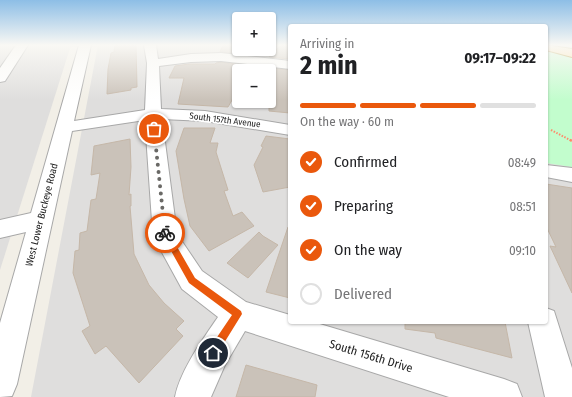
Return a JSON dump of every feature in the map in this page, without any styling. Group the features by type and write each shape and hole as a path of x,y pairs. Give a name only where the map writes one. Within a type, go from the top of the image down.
{"street":[{"path":"0,78 10,64"},
{"name":"West Lower Buckeye Road","path":"0,384 80,64"},
{"name":"South 156th Drive","path":"152,64 153,114 165,236 192,280 238,314 504,397"},
{"path":"278,64 288,65"},
{"name":"South 157th Avenue","path":"64,127 153,114 205,116 288,130"},
{"path":"548,170 572,175"},
{"path":"0,229 41,220"},
{"path":"193,397 194,391 213,353 238,314"},
{"path":"544,324 563,397"}],"path":[{"path":"551,130 572,141"}],"shaded area":[{"path":"0,64 65,64 0,270"},
{"path":"94,64 288,64 288,324 548,324 548,64 572,64 572,397 31,397"}],"green space":[{"path":"548,64 572,64 572,167 548,163"}],"building":[{"path":"109,64 136,64 137,87 131,88 131,90 107,94"},
{"path":"189,64 232,64 236,64 232,64 232,100 228,107 178,104 184,78 169,78 175,66"},
{"path":"276,68 288,70 288,113 269,111 269,108 276,108"},
{"path":"184,128 215,128 210,143 218,143 216,152 228,190 224,191 233,216 242,212 254,226 209,251 190,226 184,199 176,151"},
{"path":"266,136 288,139 288,187 263,192 254,165 263,147 261,146"},
{"path":"130,139 131,167 129,195 131,194 130,206 134,254 149,285 164,303 184,321 176,329 183,336 139,383 106,346 95,354 82,331 90,326 73,273 75,251 79,250 80,233 87,231 91,200 96,199 100,173 91,175 94,146"},
{"path":"548,184 572,188 572,293 550,246 556,247 548,230"},
{"path":"288,227 288,298 266,292"},
{"path":"259,232 278,245 248,278 227,263"},
{"path":"405,324 505,324 512,358 436,338 435,333 405,329"},
{"path":"246,365 317,385 315,397 236,397"}],"way so far":[{"path":"154,129 165,233"}],"route":[{"path":"165,233 165,236 192,280 238,314 213,353"}]}
